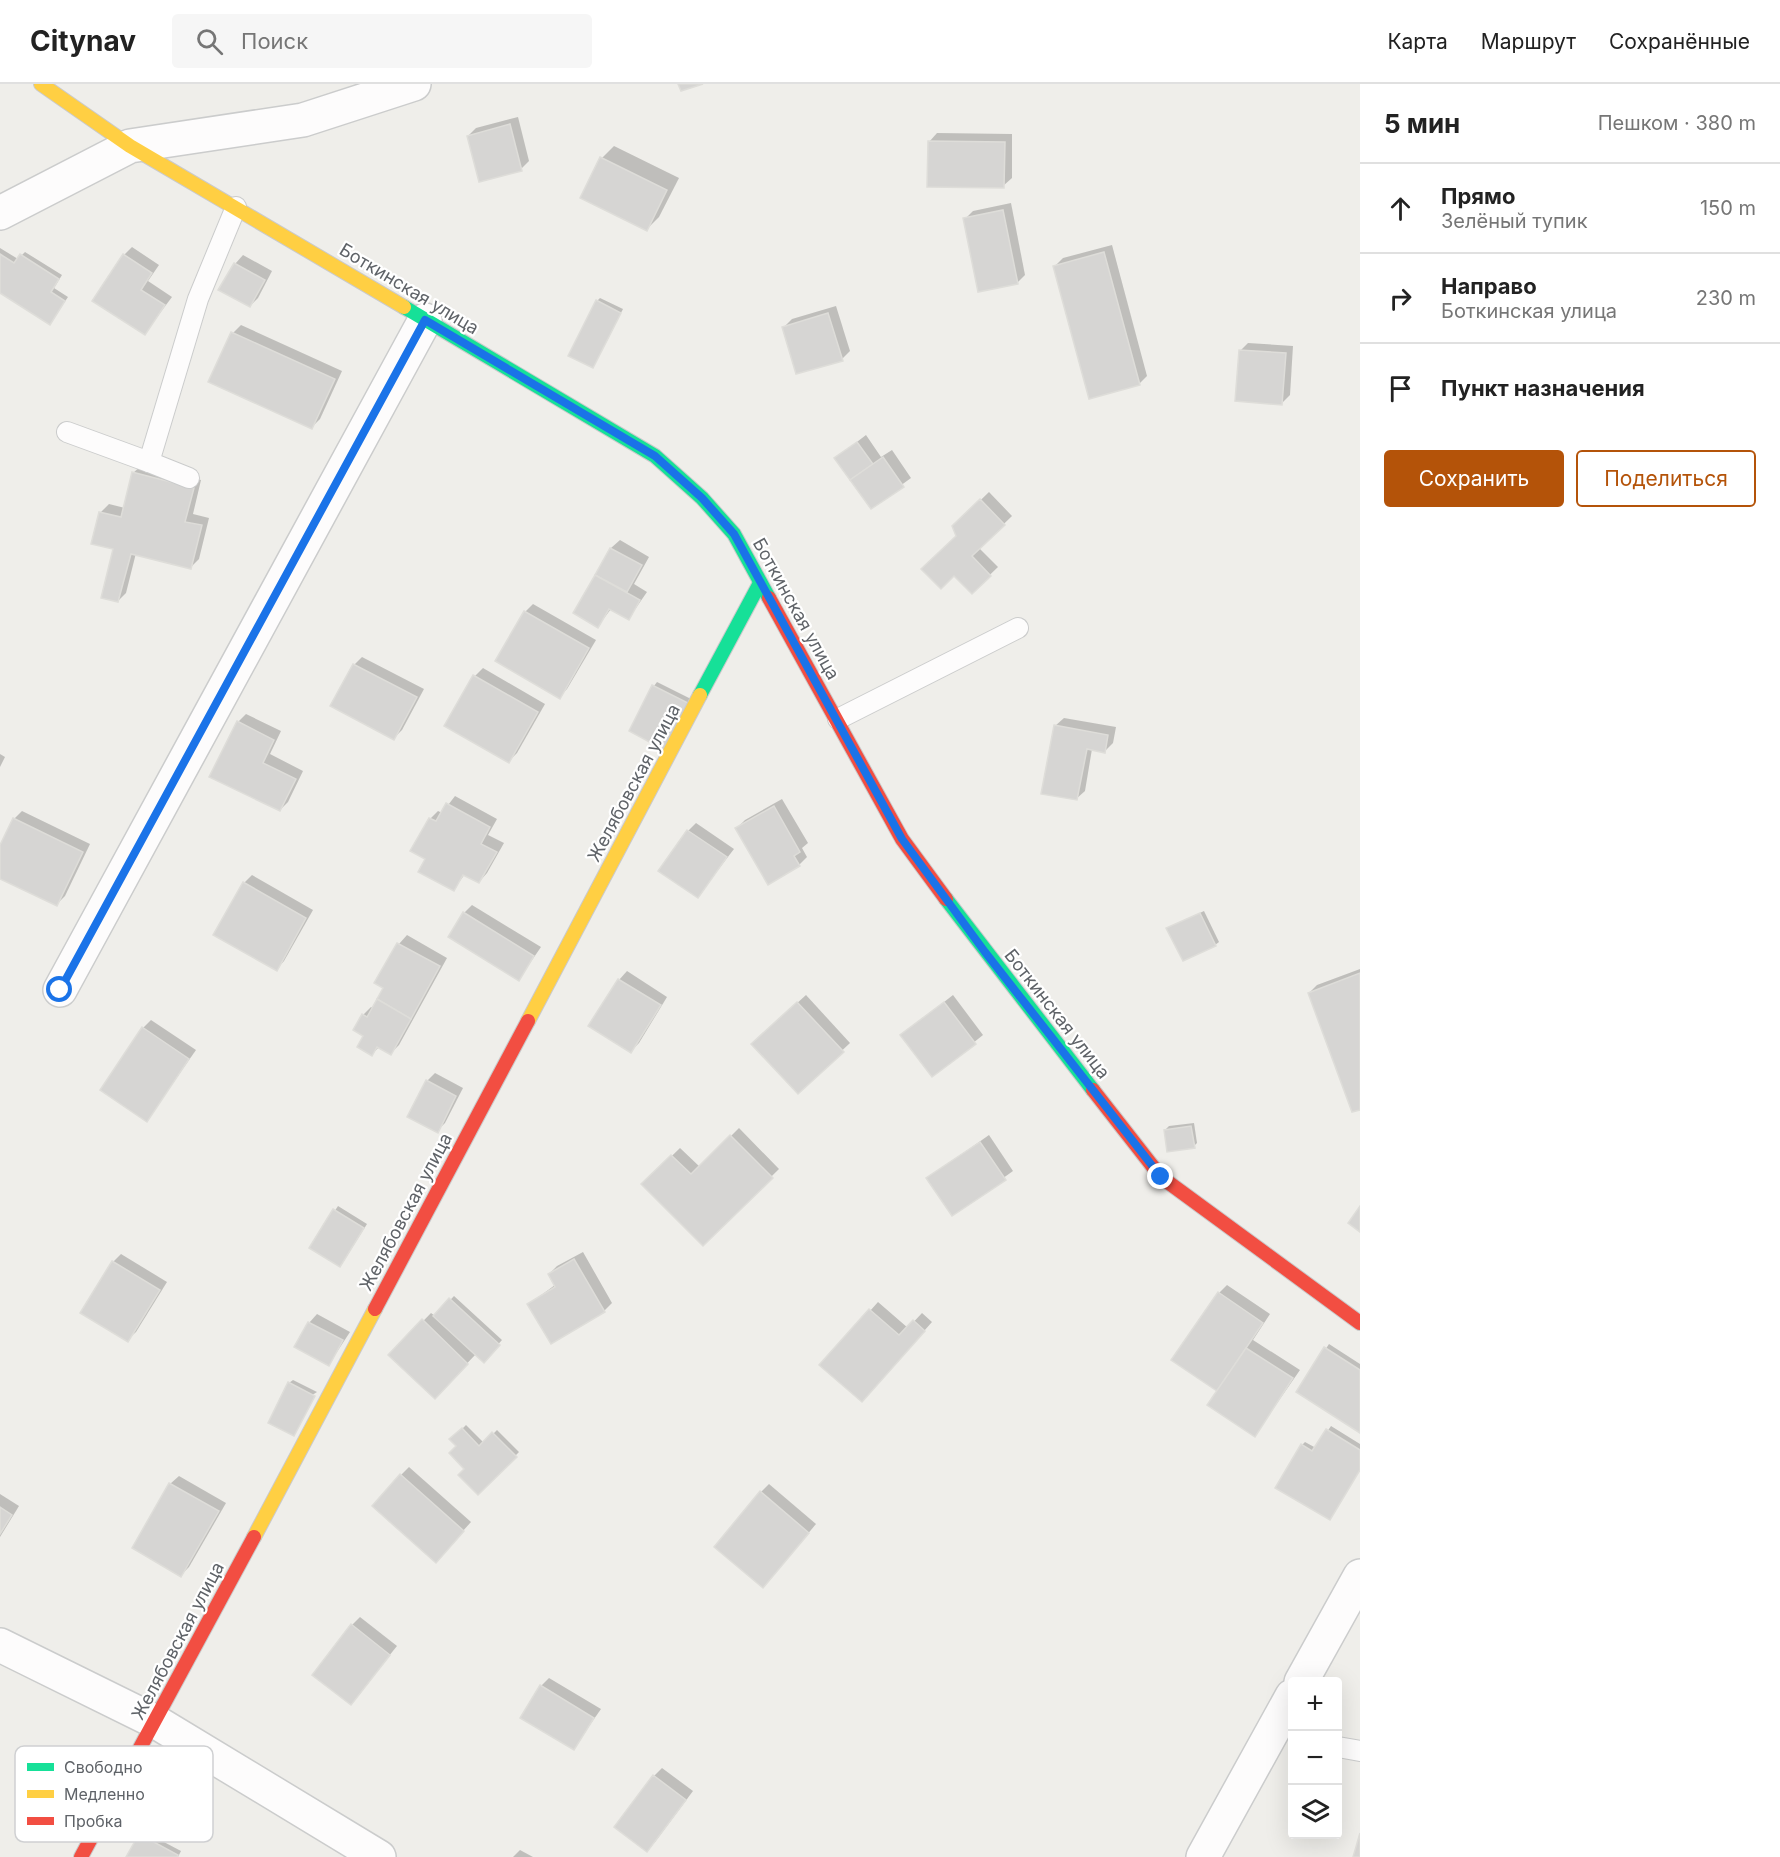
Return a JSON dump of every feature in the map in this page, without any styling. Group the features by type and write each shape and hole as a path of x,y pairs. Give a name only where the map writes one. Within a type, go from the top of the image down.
{"street":[{"name":"Боткинская улица","path":"41,84 130,146 655,456 702,498 734,534 838,719 902,839 985,952 1161,1177 1360,1323"},
{"path":"0,213 130,146 303,120 414,84"},
{"path":"60,990 425,320"},
{"name":"Желябовская улица","path":"143,1746 760,583"},
{"path":"1304,1677 1360,1576"},
{"path":"0,1645 156,1722 196,1746"},
{"path":"1203,1857 1288,1710"},
{"path":"213,1757 379,1857"},
{"name":"Желябовская улица","path":"81,1857 89,1842"}],"lane":[{"path":"149,462 198,299 236,207"},
{"path":"67,432 189,478"},
{"path":"838,719 1018,628"},
{"path":"1342,1749 1360,1751"}],"building":[{"path":"678,84 703,84 681,91"},
{"path":"510,124 522,171 479,182 467,136"},
{"path":"928,141 1005,142 1004,188 927,187"},
{"path":"600,157 667,190 647,231 580,198"},
{"path":"1003,210 1018,284 978,292 963,218"},
{"path":"1104,252 1140,385 1089,399 1053,266"},
{"path":"0,254 14,263 20,254 59,279 51,292 65,301 50,325 0,293"},
{"path":"123,254 152,273 141,290 165,305 145,335 92,301"},
{"path":"234,263 265,280 250,307 218,290"},
{"path":"596,300 621,313 593,368 568,356"},
{"path":"828,313 843,361 796,374 782,327"},
{"path":"231,332 335,379 312,429 208,382"},
{"path":"1239,350 1286,353 1282,405 1235,401"},
{"path":"857,442 873,464 850,480 834,458"},
{"path":"883,457 904,487 871,509 850,480"},
{"path":"132,472 194,488 185,522 202,525 191,569 131,554 118,602 101,598 113,549 91,544 99,512 121,517"},
{"path":"980,499 1005,525 972,556 991,576 972,594 954,576 941,589 921,569 956,536 952,526"},
{"path":"610,548 642,565 627,592 595,575"},
{"path":"595,575 640,600 629,620 609,609 598,628 573,613"},
{"path":"524,611 589,648 560,699 495,661"},
{"path":"353,664 417,697 394,740 330,706"},
{"path":"473,675 538,712 509,763 444,726"},
{"path":"652,685 690,704 666,751 629,731"},
{"path":"237,721 274,740 263,763 296,779 280,811 209,777"},
{"path":"1054,725 1108,735 1105,753 1087,749 1077,800 1041,794"},
{"path":"446,803 490,827 481,844 497,852 479,883 463,875 454,891 418,872 425,859 410,851 429,818 436,821"},
{"path":"774,806 800,852 794,856 800,866 768,885 735,828"},
{"path":"13,818 83,852 57,906 0,879 0,845"},
{"path":"687,830 727,857 698,898 658,871"},
{"path":"243,882 306,918 277,971 213,935"},
{"path":"463,912 534,956 519,981 448,937"},
{"path":"1200,913 1216,946 1183,961 1166,928"},
{"path":"397,943 440,966 411,1019 377,999 383,988 374,983"},
{"path":"1360,973 1360,1110 1352,1112 1308,993"},
{"path":"618,979 661,1005 631,1053 588,1026"},
{"path":"377,999 411,1019 391,1055 377,1047 372,1056 357,1047 363,1036 353,1030 362,1014 367,1017"},
{"path":"797,1002 844,1052 798,1094 751,1044"},
{"path":"944,1002 976,1044 932,1077 900,1035"},
{"path":"142,1027 189,1059 147,1122 100,1090"},
{"path":"426,1080 456,1096 438,1133 407,1117"},
{"path":"1191,1126 1195,1148 1167,1152 1164,1130"},
{"path":"730,1135 773,1178 703,1246 641,1184 671,1155 691,1174"},
{"path":"980,1142 1006,1180 952,1216 926,1178"},
{"path":"1360,1206 1360,1232 1348,1223"},
{"path":"333,1209 364,1228 340,1267 309,1248"},
{"path":"574,1259 605,1312 551,1344 527,1304 555,1287 548,1274"},
{"path":"112,1261 160,1290 128,1342 80,1313"},
{"path":"1218,1292 1263,1323 1217,1391 1171,1360"},
{"path":"449,1298 500,1345 484,1363 433,1316"},
{"path":"869,1309 899,1335 913,1320 925,1331 862,1402 819,1365"},
{"path":"422,1319 468,1364 435,1399 388,1355"},
{"path":"308,1322 343,1340 329,1366 294,1347"},
{"path":"1324,1347 1360,1370 1360,1433 1296,1392"},
{"path":"1246,1348 1293,1378 1255,1437 1207,1405"},
{"path":"288,1382 315,1396 294,1436 268,1423"},
{"path":"462,1428 479,1446 492,1432 517,1457 478,1495 458,1475 464,1469 449,1453 456,1446 449,1439"},
{"path":"1326,1429 1360,1450 1360,1470 1330,1520 1275,1488 1301,1444 1312,1451"},
{"path":"400,1474 464,1531 436,1563 372,1506"},
{"path":"169,1483 219,1511 181,1577 132,1548"},
{"path":"760,1491 809,1533 763,1588 714,1547"},
{"path":"0,1507 12,1515 0,1534"},
{"path":"351,1624 390,1655 351,1705 312,1675"},
{"path":"540,1685 594,1718 574,1750 520,1718"},
{"path":"653,1775 686,1800 647,1852 614,1827"},
{"path":"1360,1833 1360,1857 1353,1857"},
{"path":"134,1842 154,1842 178,1855 177,1857 126,1857"}],"traffic: fast":[{"path":"404,307 655,456 702,498 734,534 769,598"},
{"path":"700,695 760,583"},
{"path":"946,899 1093,1090"}],"traffic: slow":[{"path":"41,84 130,146 404,307"},
{"path":"528,1021 700,695"},
{"path":"254,1537 375,1309"}],"traffic: jam":[{"path":"769,598 902,839 946,899"},
{"path":"375,1309 528,1021"},
{"path":"1093,1090 1161,1177 1360,1323"},
{"path":"141,1746 254,1537"},
{"path":"81,1857 89,1842"}],"route":[{"path":"60,990 425,320 655,456 702,498 734,534 838,719 902,839 985,952 1161,1177"}]}
